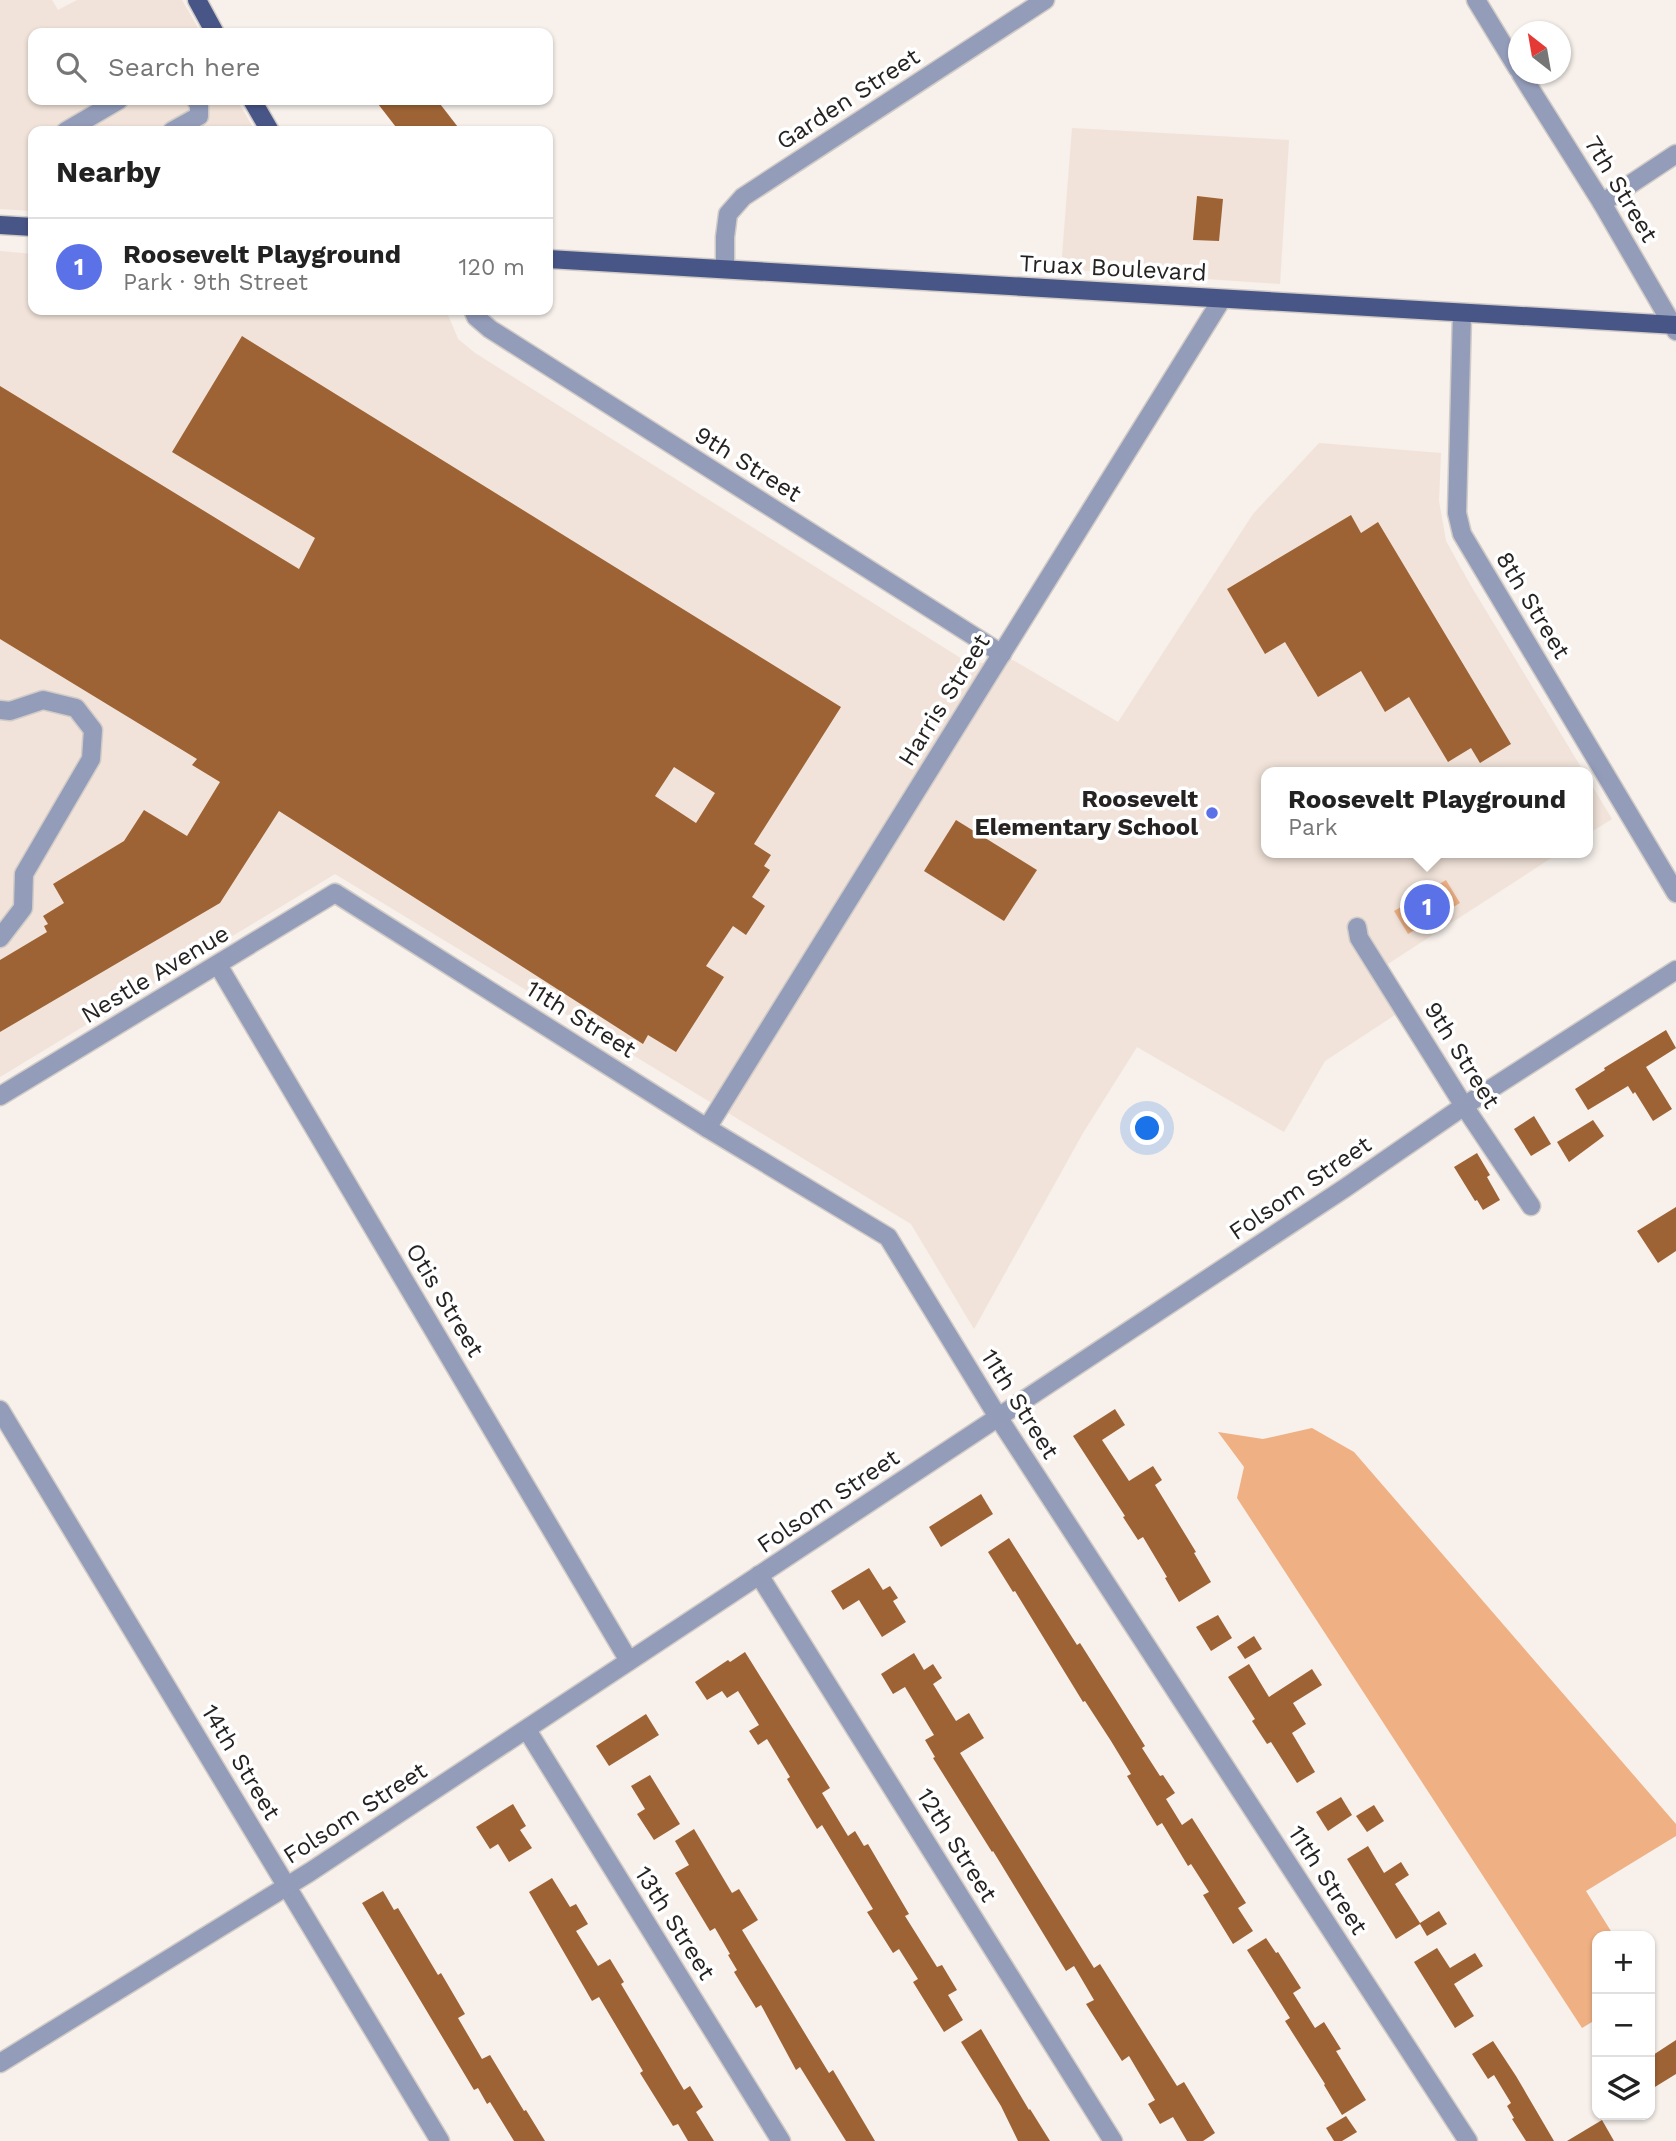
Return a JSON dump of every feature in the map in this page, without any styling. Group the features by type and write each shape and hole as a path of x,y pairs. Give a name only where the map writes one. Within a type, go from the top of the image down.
{"main road":[{"path":"197,0 212,28"},
{"path":"255,105 267,126"},
{"path":"0,225 28,227"},
{"name":"Truax Boulevard","path":"553,259 1675,327"}],"street":[{"name":"Garden Street","path":"725,269 728,214 743,197 1045,0"},
{"name":"7th Street","path":"1476,0 1508,52"},
{"name":"7th Street","path":"1528,84 1675,327"},
{"path":"75,126 110,105"},
{"path":"181,126 199,116 199,105"},
{"path":"1602,203 1676,154"},
{"name":"Harris Street","path":"707,1128 1222,299"},
{"name":"8th Street","path":"1462,313 1457,513 1462,534 1676,893"},
{"name":"9th Street","path":"475,315 502,337 1002,654"},
{"path":"0,710 10,711 43,700 76,708 93,730 91,759 24,874 23,908 0,937"},
{"name":"11th Street","path":"335,893 707,1128 888,1237 998,1417 1468,2141"},
{"name":"Nestle Avenue","path":"0,1096 335,893"},
{"name":"9th Street","path":"1357,927 1359,937 1464,1106 1531,1206"},
{"name":"Otis Street","path":"218,965 629,1661"},
{"name":"Folsom Street","path":"0,2063 287,1886 527,1730 1345,1188 1464,1106 1676,970"},
{"name":"14th Street","path":"0,1412 440,2141"},
{"name":"12th Street","path":"759,1575 1114,2141"},
{"name":"13th Street","path":"527,1730 781,2141"}],"shaded area":[{"path":"0,0 52,0 58,10 77,0 182,0 198,28 28,28 28,105 240,105 252,126 28,126 28,211 0,209"},
{"path":"1072,128 1289,140 1280,284 1061,269"},
{"path":"0,251 28,254 28,315 448,315 458,339 475,353 970,664 1013,660 1118,722 1253,514 1319,443 1441,453 1439,501 1446,541 1581,767 1261,767 1261,858 1551,858 1377,971 1401,1011 1325,1061 1284,1132 1137,1047 1083,1133 974,1329 911,1224 335,874 0,1077"},
{"path":"1593,787 1612,819 1593,831"},
{"path":"1446,880 1460,903 1408,934 1394,911"},
{"path":"1312,1428 1354,1452 1676,1824 1676,1836 1586,1891 1611,1931 1592,1931 1592,2022 1582,2028 1237,1498 1244,1467 1218,1432 1263,1439"}],"building":[{"path":"379,105 441,105 457,126 395,126"},
{"path":"1197,196 1223,199 1219,241 1193,240"},
{"path":"242,336 841,707 754,844 771,855 764,866 770,870 752,897 765,906 746,935 733,926 706,966 724,977 676,1052 648,1035 643,1044 279,811 220,903 0,1032 0,960 47,932 44,926 48,924 43,916 64,903 53,884 124,841 144,810 187,836 220,782 192,765 197,759 0,639 0,386 299,569 315,538 172,452","holes":["674,767 715,793 696,823 655,796"]},
{"path":"1351,515 1361,533 1378,522 1511,744 1480,763 1471,748 1448,762 1409,697 1385,712 1361,671 1318,697 1285,642 1265,654 1227,589"},
{"path":"956,820 1037,870 1004,921 924,871"},
{"path":"1666,1030 1676,1048 1646,1067 1672,1109 1653,1121 1635,1092 1633,1094 1628,1086 1588,1110 1575,1089"},
{"path":"1534,1116 1551,1144 1531,1156 1514,1129"},
{"path":"1593,1120 1604,1136 1569,1162 1557,1142"},
{"path":"1477,1153 1500,1200 1483,1210 1454,1167"},
{"path":"1676,1207 1676,1251 1658,1263 1637,1231"},
{"path":"1115,1409 1125,1425 1102,1440 1129,1481 1153,1466 1162,1480 1155,1485 1211,1582 1179,1602 1143,1537 1138,1540 1073,1436"},
{"path":"981,1494 993,1514 941,1547 929,1527"},
{"path":"1009,1538 1077,1645 1080,1643 1145,1746 1142,1748 1160,1776 1163,1775 1175,1793 1166,1799 1182,1825 1192,1818 1246,1903 1238,1908 1253,1931 1233,1944 1203,1895 1209,1892 1191,1864 1188,1866 1162,1823 1157,1826 1127,1776 1131,1774 1111,1741 1085,1701 1083,1702 988,1552"},
{"path":"869,1568 883,1590 890,1586 898,1598 893,1601 906,1622 882,1637 859,1600 843,1610 831,1591"},
{"path":"1218,1615 1232,1638 1211,1651 1196,1627"},
{"path":"1254,1636 1262,1649 1245,1659 1237,1647"},
{"path":"745,1652 830,1788 822,1793 848,1836 855,1831 864,1846 868,1844 909,1914 905,1916 937,1967 942,1965 957,1990 948,1995 963,2020 944,2032 913,1982 918,1979 899,1949 893,1953 867,1912 873,1909 822,1825 817,1829 767,1739 758,1745 749,1731 759,1725 738,1691 727,1698 722,1691 707,1700 695,1682"},
{"path":"914,1653 924,1670 933,1664 942,1678 933,1684 956,1721 969,1713 984,1738 960,1753 1094,1968 1100,1964 1177,2086 1184,2082 1215,2133 1203,2141 1187,2141 1173,2117 1160,2124 1148,2104 1155,2100 1129,2056 1122,2061 1086,2004 1094,2000 1074,1966 1066,1971 933,1758 935,1757 925,1740 934,1735 905,1687 893,1694 881,1674"},
{"path":"1249,1664 1269,1697 1312,1669 1322,1685 1293,1703 1306,1724 1292,1733 1315,1772 1297,1783 1271,1742 1267,1744 1252,1721 1255,1719 1228,1677"},
{"path":"646,1714 659,1735 609,1766 596,1746"},
{"path":"650,1775 680,1824 654,1840 637,1814 645,1809 631,1786"},
{"path":"1341,1797 1352,1815 1328,1831 1316,1812"},
{"path":"513,1804 526,1826 520,1830 532,1848 509,1862 498,1844 490,1849 476,1827"},
{"path":"1374,1805 1384,1821 1367,1832 1356,1816"},
{"path":"694,1829 732,1893 739,1889 758,1920 742,1930 829,2073 833,2070 875,2141 846,2141 800,2067 796,2070 761,2005 756,2008 734,1972 737,1970 715,1928 710,1931 675,1873 689,1865 675,1841"},
{"path":"1368,1846 1384,1873 1401,1862 1409,1875 1395,1884 1420,1923 1439,1911 1447,1924 1427,1936 1420,1924 1396,1939 1347,1859"},
{"path":"552,1878 570,1907 576,1904 588,1924 576,1931 598,1966 610,1959 624,1982 621,1984 684,2090 690,2086 703,2107 696,2112 714,2141 688,2141 678,2124 673,2126 640,2073 643,2071 599,1997 592,2001 529,1892"},
{"path":"383,1891 394,1910 398,1908 438,1975 441,1973 465,2014 458,2018 482,2059 490,2055 545,2141 514,2141 490,2102 487,2104 478,2088 474,2090 362,1903"},
{"path":"1266,1938 1301,1988 1293,1993 1315,2028 1324,2022 1341,2049 1336,2051 1366,2100 1342,2115 1285,2021 1290,2018 1247,1950"},
{"path":"1437,1948 1450,1968 1475,1953 1483,1966 1454,1984 1474,2016 1455,2028 1414,1962"},
{"path":"981,2029 1050,2141 1018,2141 1001,2106 961,2042"},
{"path":"1676,2040 1676,2074 1655,2087 1655,2057 1655,2054"},
{"path":"1493,2041 1554,2141 1526,2141 1512,2119 1514,2118 1507,2106 1511,2103 1494,2075 1488,2079 1472,2054"},
{"path":"1346,2116 1357,2132 1342,2141 1334,2141 1326,2128"},
{"path":"1602,2120 1614,2141 1567,2141"}],"place":[{"name":"Roosevelt Elementary School","path":"1212,813"},
{"name":"Roosevelt Playground","path":"1427,907"}]}
